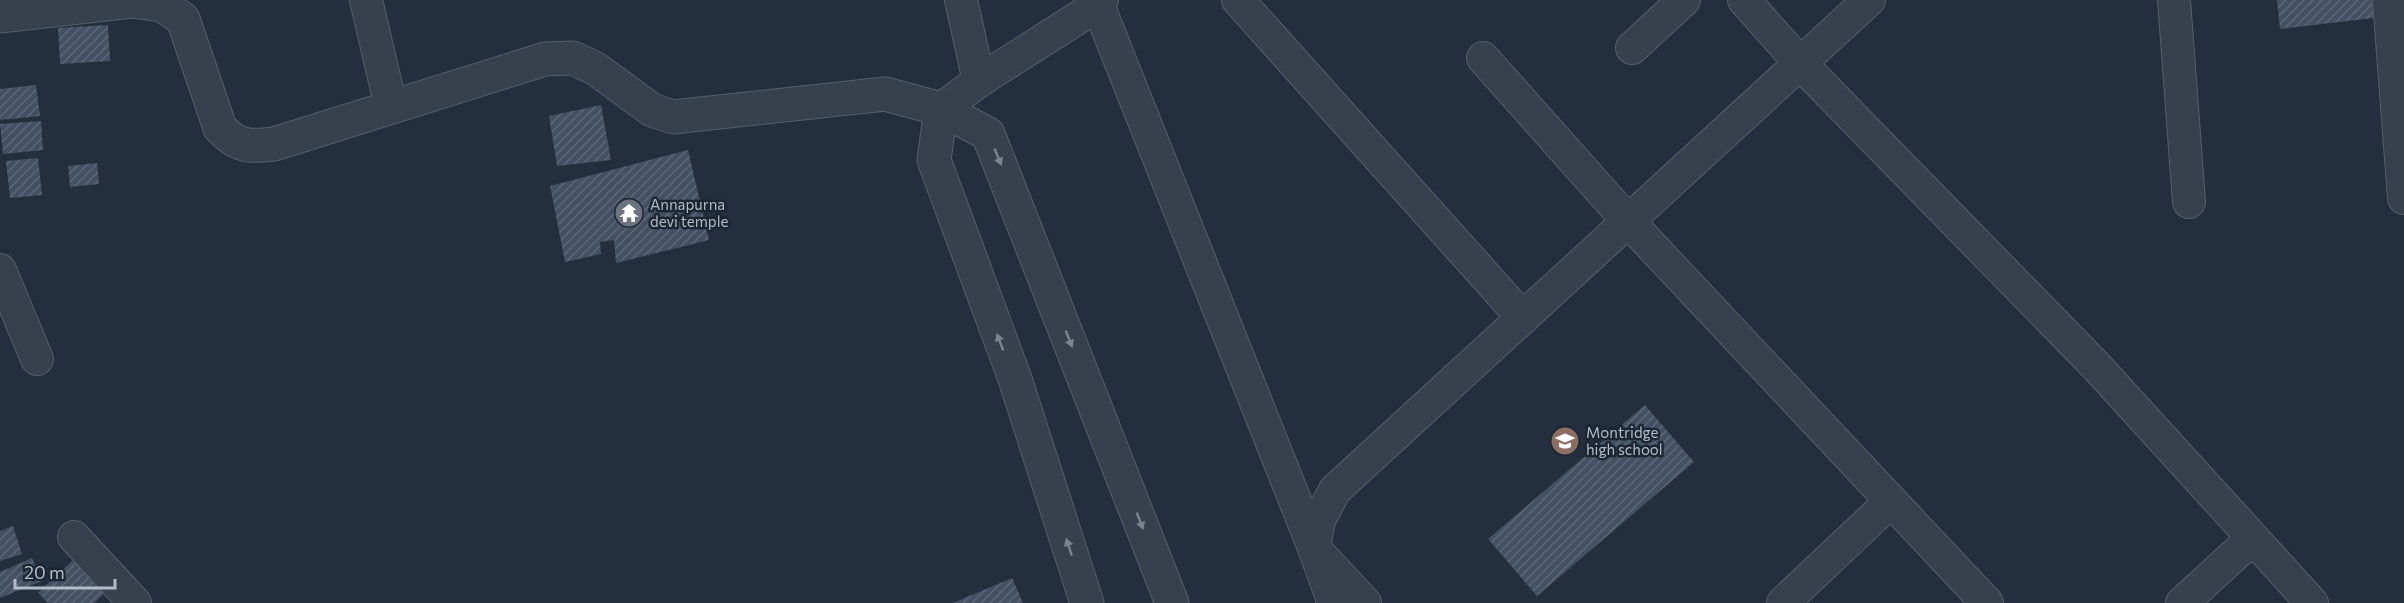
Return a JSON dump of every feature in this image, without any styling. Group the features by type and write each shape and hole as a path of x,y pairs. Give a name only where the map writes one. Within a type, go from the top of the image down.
{"street":[{"path":"6,10 132,0 162,5 183,19 220,128 232,140 251,147 274,144 545,59 573,58 596,69 652,110 673,117 885,94 940,109 988,134 1172,603"},
{"path":"366,0 392,107"},
{"path":"961,0 979,81"},
{"path":"1238,0 1523,318"},
{"path":"1632,48 1684,0"},
{"path":"1744,0 1800,63 2098,368 2312,603"},
{"path":"1314,548 1319,520 1335,490 1869,0"},
{"path":"2174,0 2189,202"},
{"path":"2389,0 2404,198"},
{"path":"1087,603 1015,379 934,160 940,109 1100,2 1334,603"},
{"path":"1483,58 1628,221 1987,603"},
{"path":"0,270 37,359"},
{"path":"1783,603 1891,501"},
{"path":"75,537 135,603"},
{"path":"2182,603 2252,539"},
{"path":"1314,548 1365,603"}],"building":[{"path":"2277,0 2372,0 2374,18 2280,29"},
{"path":"108,25 110,61 60,64 58,28"},
{"path":"36,85 40,116 0,120 0,89"},
{"path":"601,105 611,160 557,166 549,116"},
{"path":"41,121 43,150 3,154 0,124"},
{"name":"Annapurna devi temple","path":"688,150 709,240 616,263 614,240 600,242 601,254 565,262 550,186"},
{"path":"38,158 42,195 10,198 6,161"},
{"path":"97,163 99,184 70,187 68,166"},
{"path":"1645,405 1694,462 1537,596 1488,539"},
{"path":"13,526 22,554 0,561 0,531"},
{"path":"32,558 42,581 0,598 0,572"},
{"path":"75,558 106,592 94,603 48,603 38,593"},
{"path":"1012,578 1023,603 953,603"}],"place":[{"name":"Annapurna devi temple","path":"629,213"},
{"name":"Montridge high school","path":"1565,441"}]}
